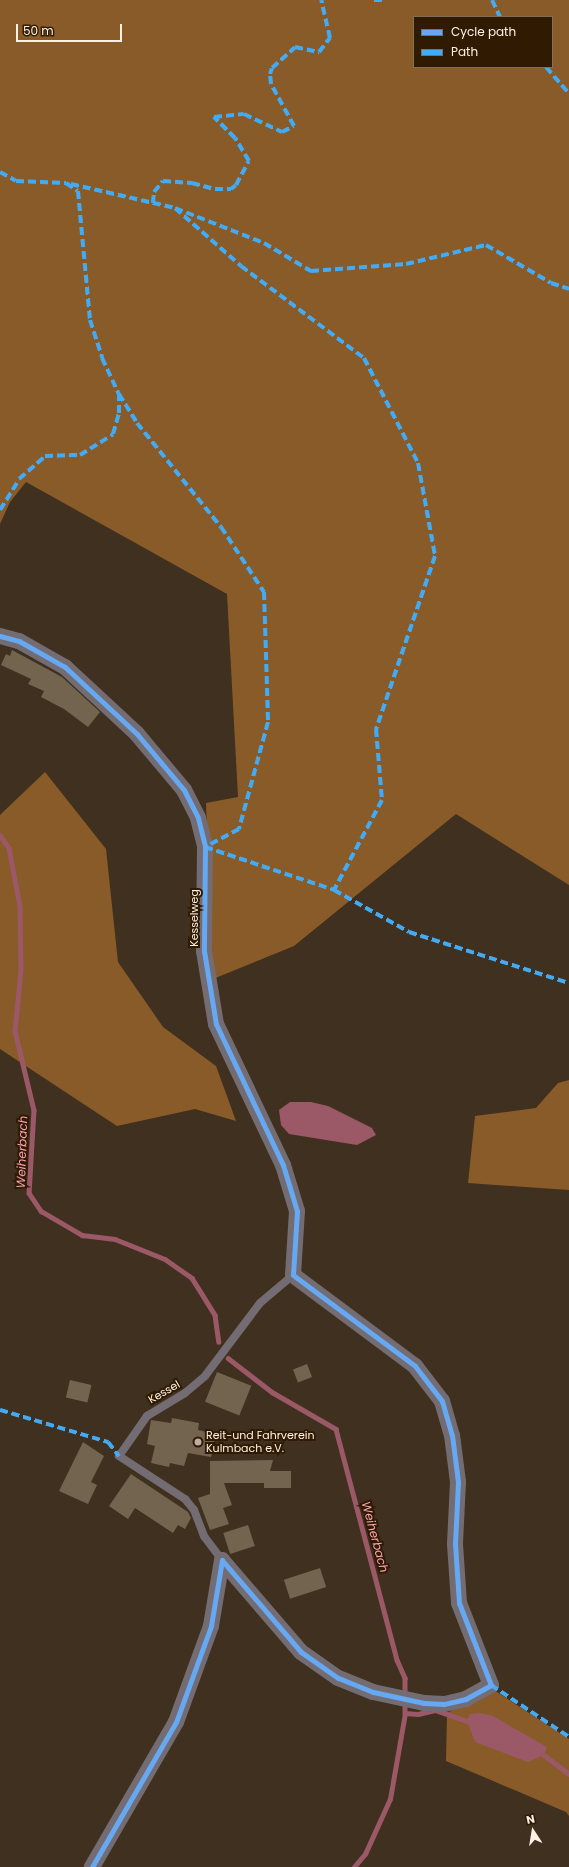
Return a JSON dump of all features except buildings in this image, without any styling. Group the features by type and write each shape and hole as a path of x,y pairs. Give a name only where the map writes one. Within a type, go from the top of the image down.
{"street":[{"name":"Kesselweg","path":"0,636 19,642 66,667 137,734 184,790 198,818 205,848 204,951 216,1024 283,1165 297,1212 293,1275"},
{"path":"222,1560 301,1652 338,1678 373,1692 424,1703 444,1704 466,1699 492,1685 459,1603 455,1544 458,1482 452,1435 442,1401 415,1366 293,1275"},
{"path":"92,1867 176,1722 211,1626 222,1560"}],"lane":[{"name":"Kessel","path":"222,1560 204,1536 194,1510 185,1499 119,1456 147,1416 155,1408 185,1393 205,1376 260,1303 293,1275"}],"shaded area":[{"path":"0,0 569,0 569,885 456,814 294,946 213,979 206,803 238,797 227,594 26,482 10,502 0,524"},
{"path":"45,772 106,849 118,962 163,1027 216,1066 236,1121 195,1109 117,1126 0,1049 0,815"},
{"path":"569,1080 569,1190 468,1183 475,1116 536,1108 558,1083"},
{"path":"290,1102 311,1102 328,1106 372,1128 376,1135 357,1145 289,1134 281,1125 279,1110"},
{"path":"494,1690 569,1739 569,1816 566,1812 446,1761 447,1713"},
{"path":"479,1713 491,1715 547,1747 544,1755 528,1762 475,1742 467,1721 470,1714"}],"waterway":[{"name":"Weiherbach","path":"0,835 9,848 20,906 21,970 15,1031 34,1110 29,1193 41,1211 82,1235 115,1239 165,1259 192,1278 215,1315 219,1342"},
{"name":"Weiherbach","path":"228,1358 272,1392 336,1429 397,1660 405,1678 405,1713 418,1714 435,1710 467,1721"},
{"path":"354,1867 365,1854 390,1799 405,1713"},
{"name":"Weiherbach","path":"544,1755 569,1774"}],"marked path":[{"path":"153,203 154,192 163,181 192,183 215,189 231,189 236,185 249,161 235,138 214,117 244,114 282,132 294,126 271,84 270,74 272,68 295,47 319,52 330,38 321,0"},
{"path":"374,0 386,0"},
{"path":"492,0 500,16"},
{"path":"547,68 569,93"},
{"path":"0,172 16,181 66,183 78,191 90,320 102,358 119,394 137,423 221,527 264,592 268,722 239,829 205,847"},
{"path":"71,184 175,208 264,243 311,271 406,264 486,245 551,283 569,289"},
{"path":"175,208 241,266 364,358 418,463 435,556 376,729 382,800 334,890"},
{"path":"0,510 19,479 45,456 80,455 113,434 119,413 119,394"},
{"path":"205,847 334,890 409,932 569,983"},
{"path":"0,1410 108,1442 119,1456"},
{"path":"491,1685 569,1737"}],"cycle path":[{"path":"0,636 19,641 65,667 137,734 184,790 198,818 205,847 204,951 216,1024 283,1165 297,1211 293,1275 415,1366 442,1401 452,1435 458,1482 455,1544 459,1603 491,1685 466,1699 444,1704 424,1703 373,1692 338,1678 301,1652 222,1560 211,1626 176,1722 92,1867"}],"place":[{"name":"Reit-und Fahrverein Kulmbach e.V.","path":"198,1442"}]}
